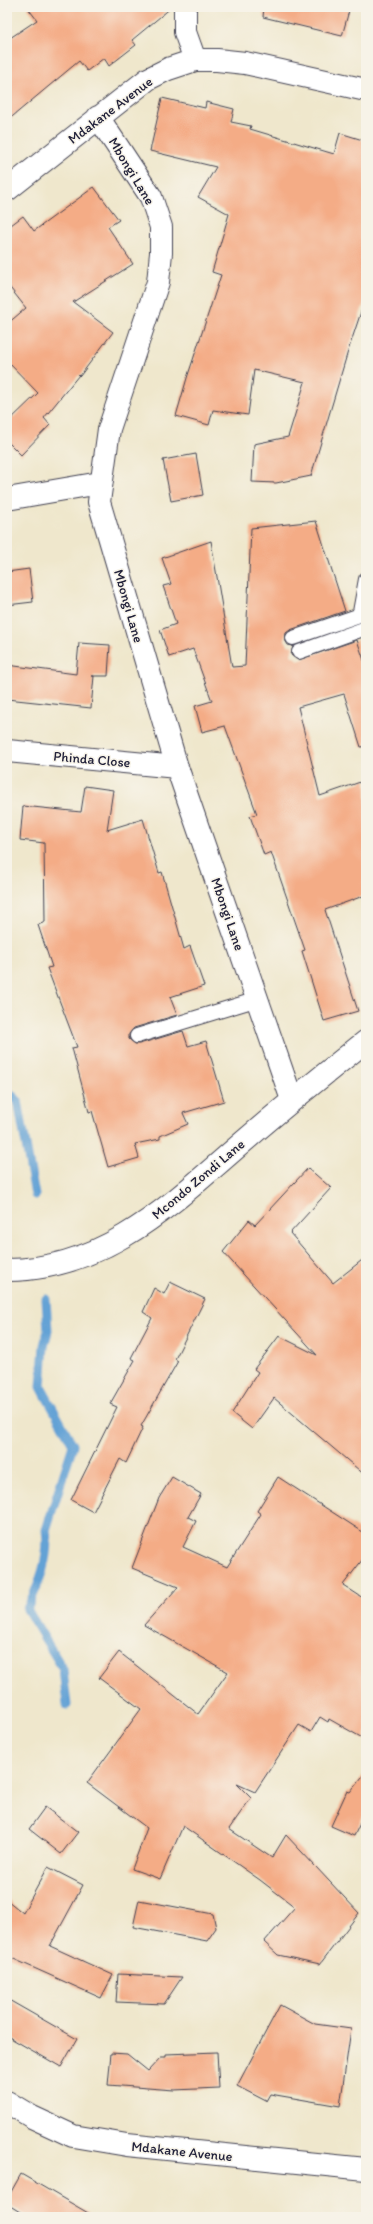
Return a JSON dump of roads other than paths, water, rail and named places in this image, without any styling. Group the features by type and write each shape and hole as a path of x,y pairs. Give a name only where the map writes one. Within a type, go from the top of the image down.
{"street":[{"path":"185,7 185,32 195,60"},
{"name":"Mdakane Avenue","path":"7,190 148,79 168,69 195,60 217,60 245,63 366,90"},
{"name":"Mbongi Lane","path":"98,117 151,198 161,228 158,282 109,429 100,483 99,502 177,767 292,1100"},
{"path":"7,499 100,483"},
{"name":"Phinda Close","path":"7,751 177,767"},
{"name":"Mcondo Zondi Lane","path":"7,1270 52,1265 91,1254 134,1232 180,1196 292,1100 366,1041"},
{"name":"Mdakane Avenue","path":"7,2102 32,2117 73,2136 127,2145 366,2169"}],"lane":[{"path":"294,638 357,616 360,612 366,579"},
{"path":"299,652 366,628"},
{"path":"137,1036 258,1000"}],"waterway":[{"path":"7,1090 18,1101 35,1195"},
{"path":"46,1299 48,1331 44,1346 41,1387 73,1445 46,1530 47,1540 45,1561 36,1590 27,1609 63,1669 67,1705"}]}
